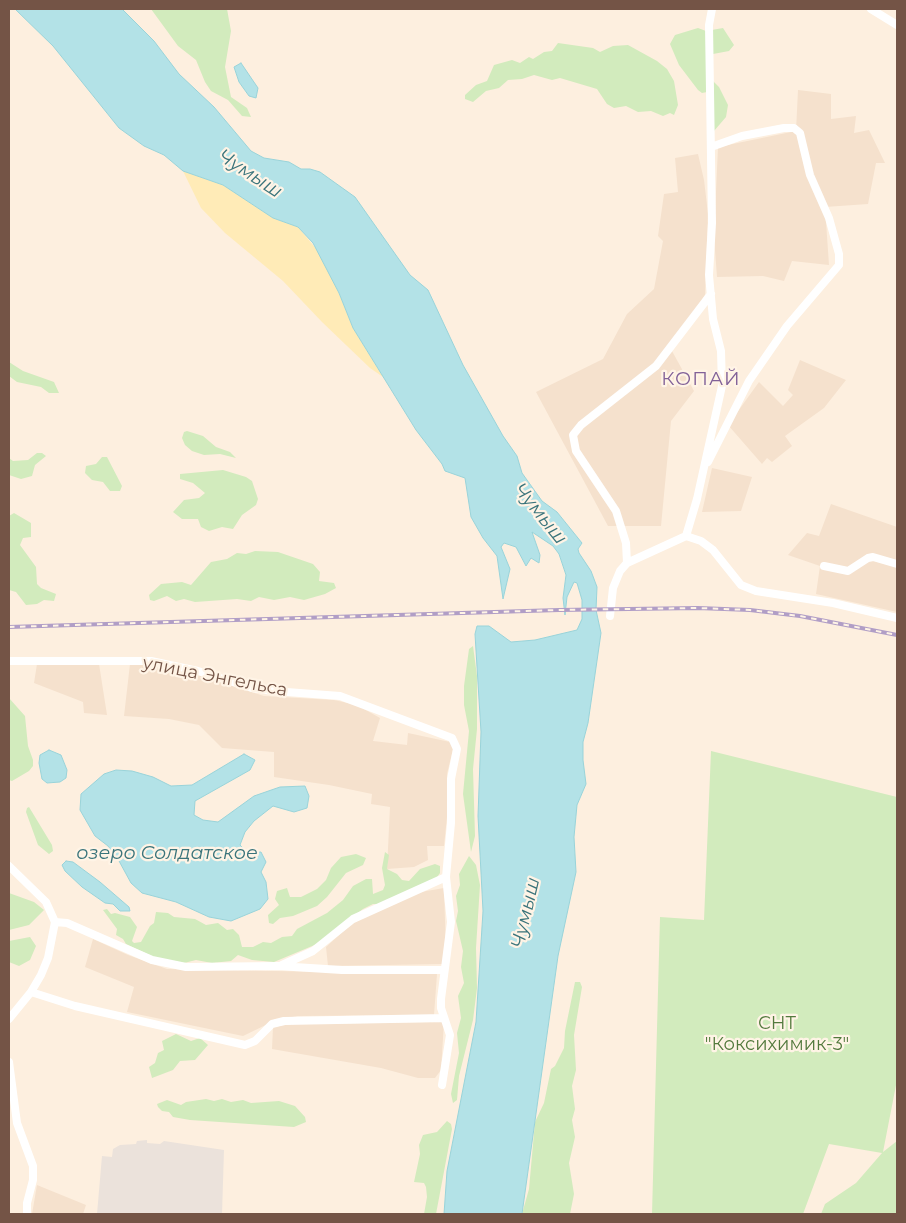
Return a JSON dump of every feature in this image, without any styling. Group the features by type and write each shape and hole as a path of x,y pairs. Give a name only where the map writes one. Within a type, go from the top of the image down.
{"street":[{"path":"686,536 722,386 721,351 713,319 709,276 712,223 709,25 712,9"},
{"path":"871,9 897,26"},
{"path":"702,474 749,380 786,326 839,266 839,254 829,218 810,175 800,133 794,128 784,128 742,136 711,147"},
{"path":"610,616 613,588 627,563 626,543 616,511 576,451 573,435 581,425 656,366 711,294"},
{"path":"627,563 686,536 702,541 741,584 756,592 833,603 897,618"},
{"path":"824,566 848,571 872,557 897,564"},
{"name":"улица Энгельса","path":"9,661 151,661 198,670 252,688 340,696 381,713 448,735 455,742 457,749 451,780 451,823 446,877 451,922 448,957 443,970 441,999 444,1018 450,1035 442,1085"},
{"path":"9,866 46,902 55,922 48,958 31,992 9,1019"},
{"path":"278,966 314,951 353,919 446,877"},
{"path":"55,922 67,922 152,960 170,964 220,968 278,966 342,970 443,970"},
{"path":"31,992 75,1006 245,1046 255,1041 272,1024 284,1020 444,1018"},
{"path":"9,1062 17,1123 33,1166 33,1180 27,1203 27,1214"}],"shaded area":[{"path":"798,90 831,94 831,119 856,116 854,133 869,130 885,163 876,163 868,204 825,207 829,265 792,261 784,281 763,276 717,277 714,237 718,147 796,131"},
{"path":"698,154 704,180 708,214 705,295 672,351 694,391 671,421 661,526 608,526 536,392 603,359 627,314 654,289 663,241 658,236 664,194 678,192 675,158"},
{"path":"800,360 846,380 824,408 785,436 792,446 772,462 767,458 762,464 728,425 759,382 783,406 793,395 788,390"},
{"path":"712,468 752,477 741,511 702,512"},
{"path":"831,504 897,527 897,612 816,594 820,566 788,555 807,533 819,536"},
{"path":"37,664 99,664 107,715 84,713 83,702 34,683"},
{"path":"130,664 158,665 189,672 264,696 334,700 357,705 380,718 373,741 407,745 408,733 450,742 454,745 447,774 447,817 444,846 427,846 428,860 414,867 387,869 390,807 371,804 372,794 329,785 274,777 274,752 222,748 199,725 169,719 124,716"},
{"path":"444,888 446,952 444,964 328,966 326,947 351,924 415,893"},
{"path":"93,939 128,955 167,969 437,974 434,1015 298,1016 276,1020 243,1036 127,1012 134,987 85,967"},
{"path":"444,1022 441,1070 435,1078 418,1078 381,1068 272,1049 273,1027 292,1024"},
{"path":"147,1140 147,1143 160,1144 164,1141 224,1150 222,1214 97,1214 102,1156 112,1157 113,1149 120,1145 136,1144 137,1141"},
{"path":"37,1185 86,1205 83,1214 32,1214"}],"green space":[{"path":"151,9 227,9 231,31 225,67 231,97 247,108 251,117 242,116 228,100 211,91 196,60 178,46"},
{"path":"698,28 706,31 723,28 734,45 729,51 713,54 713,81 719,87 728,105 726,117 714,131 707,92 702,93 698,90 679,65 670,44 675,35"},
{"path":"558,43 593,48 600,52 613,46 628,45 657,61 667,69 674,81 678,105 674,115 670,113 663,116 651,111 638,112 626,106 614,108 607,104 597,89 560,78 552,80 534,75 522,79 508,80 499,88 486,91 473,102 465,99 465,95 476,85 487,81 494,65 512,60 520,63 529,57 533,59 544,52 552,51"},
{"path":"9,362 23,371 54,382 59,393 49,393 41,387 17,382 9,376"},
{"path":"187,431 203,436 216,447 230,452 236,458 220,454 204,455 192,451 185,445 182,438 184,432"},
{"path":"37,453 42,453 46,456 35,465 32,476 21,479 9,475 9,458 13,461 28,460"},
{"path":"102,457 107,457 122,486 120,491 110,491 103,482 92,480 85,473 86,466 96,464"},
{"path":"223,470 246,477 252,481 258,499 256,505 242,515 233,529 222,527 209,531 201,527 198,519 182,519 173,512 184,500 199,498 205,493 193,483 180,479 180,474"},
{"path":"14,513 31,523 31,537 23,538 20,545 36,567 37,584 41,588 56,594 54,601 44,600 37,604 26,605 16,592 9,590 9,516"},
{"path":"255,551 278,552 313,564 320,572 319,581 334,583 336,588 325,594 304,600 290,597 274,600 259,597 251,601 237,599 195,602 184,599 176,601 167,596 154,601 150,600 149,595 161,584 182,582 191,585 211,562 227,559 237,553 246,554"},
{"path":"473,646 477,676 477,729 473,769 475,836 471,852 463,794 469,731 464,705 464,686 469,649"},
{"path":"9,698 25,716 28,746 33,760 33,766 29,771 12,781 9,780"},
{"name":"СНТ \"Коксихимик-3\"","path":"711,751 897,797 897,1080 883,1152 897,1141 897,1214 821,1214 825,1204 856,1183 882,1153 829,1144 803,1214 652,1214 660,917 704,920"},
{"path":"29,807 52,845 53,851 49,854 38,845 26,812"},
{"path":"385,852 389,855 387,869 397,874 402,880 409,881 420,869 435,864 440,866 440,873 435,880 381,904 373,904 363,909 317,944 274,962 252,960 238,955 231,961 212,963 196,960 184,963 156,958 126,944 123,939 116,935 117,929 103,910 107,909 111,914 115,913 130,917 137,927 132,941 134,943 141,942 150,926 154,923 156,912 168,913 174,917 195,919 206,925 218,923 227,930 233,929 239,935 242,947 253,947 263,942 271,943 282,937 292,936 297,929 327,913 343,900 353,886 366,879 372,879 373,894 383,890 385,885 382,868"},
{"path":"356,854 366,858 363,865 346,873 327,897 317,906 293,916 280,918 273,924 269,923 268,915 279,905 275,899 277,891 287,888 290,897 301,897 317,889 326,880 331,868 341,857"},
{"path":"469,856 476,865 480,885 476,948 477,988 473,1020 459,1076 457,1100 453,1103 451,1094 459,1053 457,1033 461,1018 458,996 464,983 461,967 463,951 456,921 458,911 456,896 460,885 459,874"},
{"path":"9,893 34,902 44,910 29,925 9,930"},
{"path":"30,937 36,946 30,960 19,966 9,962 9,941"},
{"path":"575,982 580,982 582,987 574,1035 576,1070 572,1086 575,1109 572,1120 575,1137 569,1163 574,1194 570,1214 522,1214 529,1189 535,1122 544,1103 551,1069 555,1066 564,1048 565,1031"},
{"path":"176,1034 191,1041 200,1038 208,1045 195,1060 180,1061 173,1070 152,1078 149,1067 155,1063 158,1053 164,1050 162,1041"},
{"path":"206,1099 214,1101 222,1099 231,1102 243,1100 251,1103 279,1101 295,1106 305,1117 306,1122 294,1127 190,1120 173,1117 169,1112 162,1111 157,1104 167,1100 181,1105 186,1102"},
{"path":"447,1121 451,1124 452,1129 436,1214 424,1214 427,1197 426,1187 424,1183 414,1182 420,1154 419,1145 423,1135 437,1132"}],"sand":[{"path":"183,171 223,185 273,218 298,227 318,251 339,293 353,328 383,377 370,368 322,322 283,281 225,233 201,208"}],"water":[{"name":"Чумыш","path":"15,9 122,9 154,41 179,74 214,107 251,151 264,158 289,162 301,169 320,172 355,197 410,275 428,290 463,365 503,436 517,456 522,473 542,501 557,512 582,543 578,549 579,553 591,571 597,587 596,610 601,633 588,723 583,742 586,784 577,805 574,837 576,872 558,956 522,1214 444,1214 447,1171 476,1022 483,911 478,816 481,732 475,634 477,626 489,626 511,642 535,640 577,630 582,619 582,600 577,583 574,582 567,597 565,615 563,598 566,575 559,554 553,546 532,532 540,555 539,563 531,558 526,566 516,547 504,543 501,547 510,569 503,599 497,556 483,538 471,517 465,478 445,471 442,464 416,430 353,328 339,293 313,243 298,227 273,218 223,185 183,171 164,155 144,146 119,128 53,46"},
{"path":"241,63 258,88 256,98 249,96 239,82 234,67"},
{"path":"49,750 61,755 67,770 66,778 60,782 47,783 42,779 39,763 40,755"},
{"name":"озеро Солдатское","path":"244,754 255,760 250,770 195,801 194,815 203,820 218,822 254,796 280,787 305,786 309,796 307,808 294,812 273,806 254,821 245,832 240,845 248,853 261,852 266,862 261,872 266,882 268,899 260,909 231,921 209,917 176,902 142,893 131,883 108,846 95,836 80,810 81,794 104,774 116,770 132,771 153,777 171,786 192,785"},
{"path":"66,861 73,862 100,882 129,907 130,911 120,911 113,904 105,903 82,887 65,871 62,865"}],"railway":[{"path":"9,627 559,610 698,608 750,610 800,616 897,635"}],"district":[{"name":"КОПАЙ","path":"701,379"}]}
